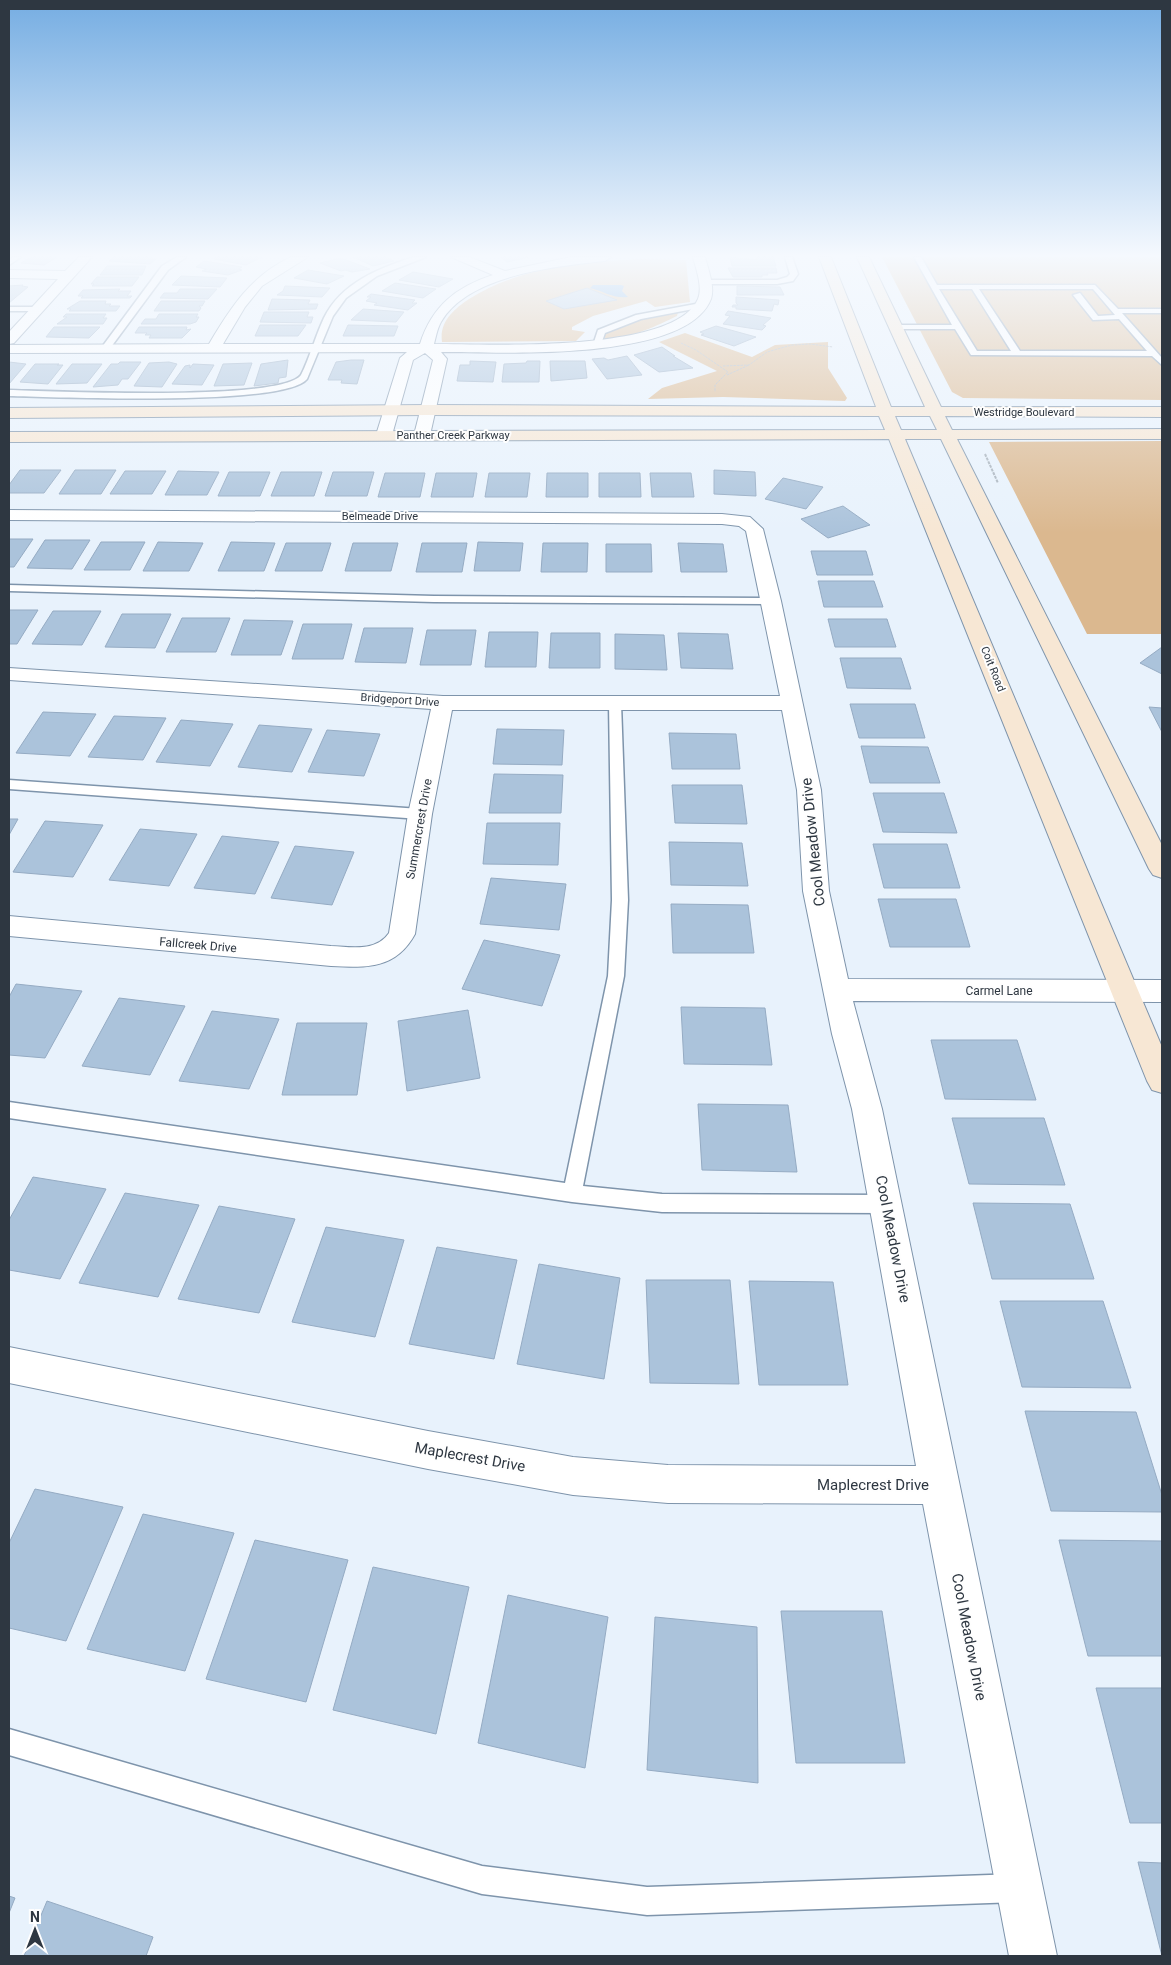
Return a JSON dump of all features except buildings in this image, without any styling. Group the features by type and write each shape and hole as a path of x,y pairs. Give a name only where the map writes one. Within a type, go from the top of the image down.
{"main road":[{"name":"Coit Road","path":"861,349 1162,1081"},
{"path":"906,349 1162,869"},
{"name":"Panther Creek Parkway","path":"9,413 391,410 885,411"},
{"name":"Westridge Boulevard","path":"885,411 1162,412"},
{"name":"Westridge Boulevard","path":"897,436 947,433 1162,434"},
{"name":"Panther Creek Parkway","path":"9,437 384,435 897,436"}],"street":[{"path":"9,349 258,349"},
{"path":"384,435 407,358 425,349"},
{"path":"422,435 440,359 427,349"},
{"name":"Belmeade Drive","path":"9,515 738,519 749,524"},
{"name":"Cool Meadow Drive","path":"749,524 756,534 809,790 816,891 836,990 867,1109 939,1485 1033,1956"},
{"name":"Bridgeport Drive","path":"9,674 444,703 791,703"},
{"name":"Summercrest Drive","path":"388,951 402,934 420,814 444,703"},
{"name":"Fallcreek Drive","path":"9,926 331,956 364,957 388,951"},
{"name":"Carmel Lane","path":"836,990 1162,991"},
{"name":"Maplecrest Drive","path":"9,1365 428,1450 573,1476 668,1484 939,1485"}],"lane":[{"path":"9,394 217,394 277,391 300,382 316,349"},
{"path":"971,349 974,353 1154,354"},
{"path":"1014,349 1017,353"},
{"path":"1149,349 1162,363"},
{"path":"9,588 434,598 771,601"},
{"path":"572,1192 616,976 620,900 614,703"},
{"path":"9,784 71,787 420,814"},
{"path":"9,1110 572,1192 662,1203 886,1204"},
{"path":"9,1742 482,1880 647,1902 1020,1888"}],"path":[{"path":"693,349 723,366 728,372 727,375"},
{"path":"715,393 715,385 727,375 768,352 779,349"},
{"path":"723,366 749,364"}],"shaded area":[{"path":"672,349 729,349 752,357 768,349 828,349 828,368 847,398 845,401 723,397 648,399 662,388 717,371"},
{"path":"930,349 1162,349 1162,400 963,398 952,392"},
{"path":"1162,441 1162,634 1087,634 989,442"}]}
